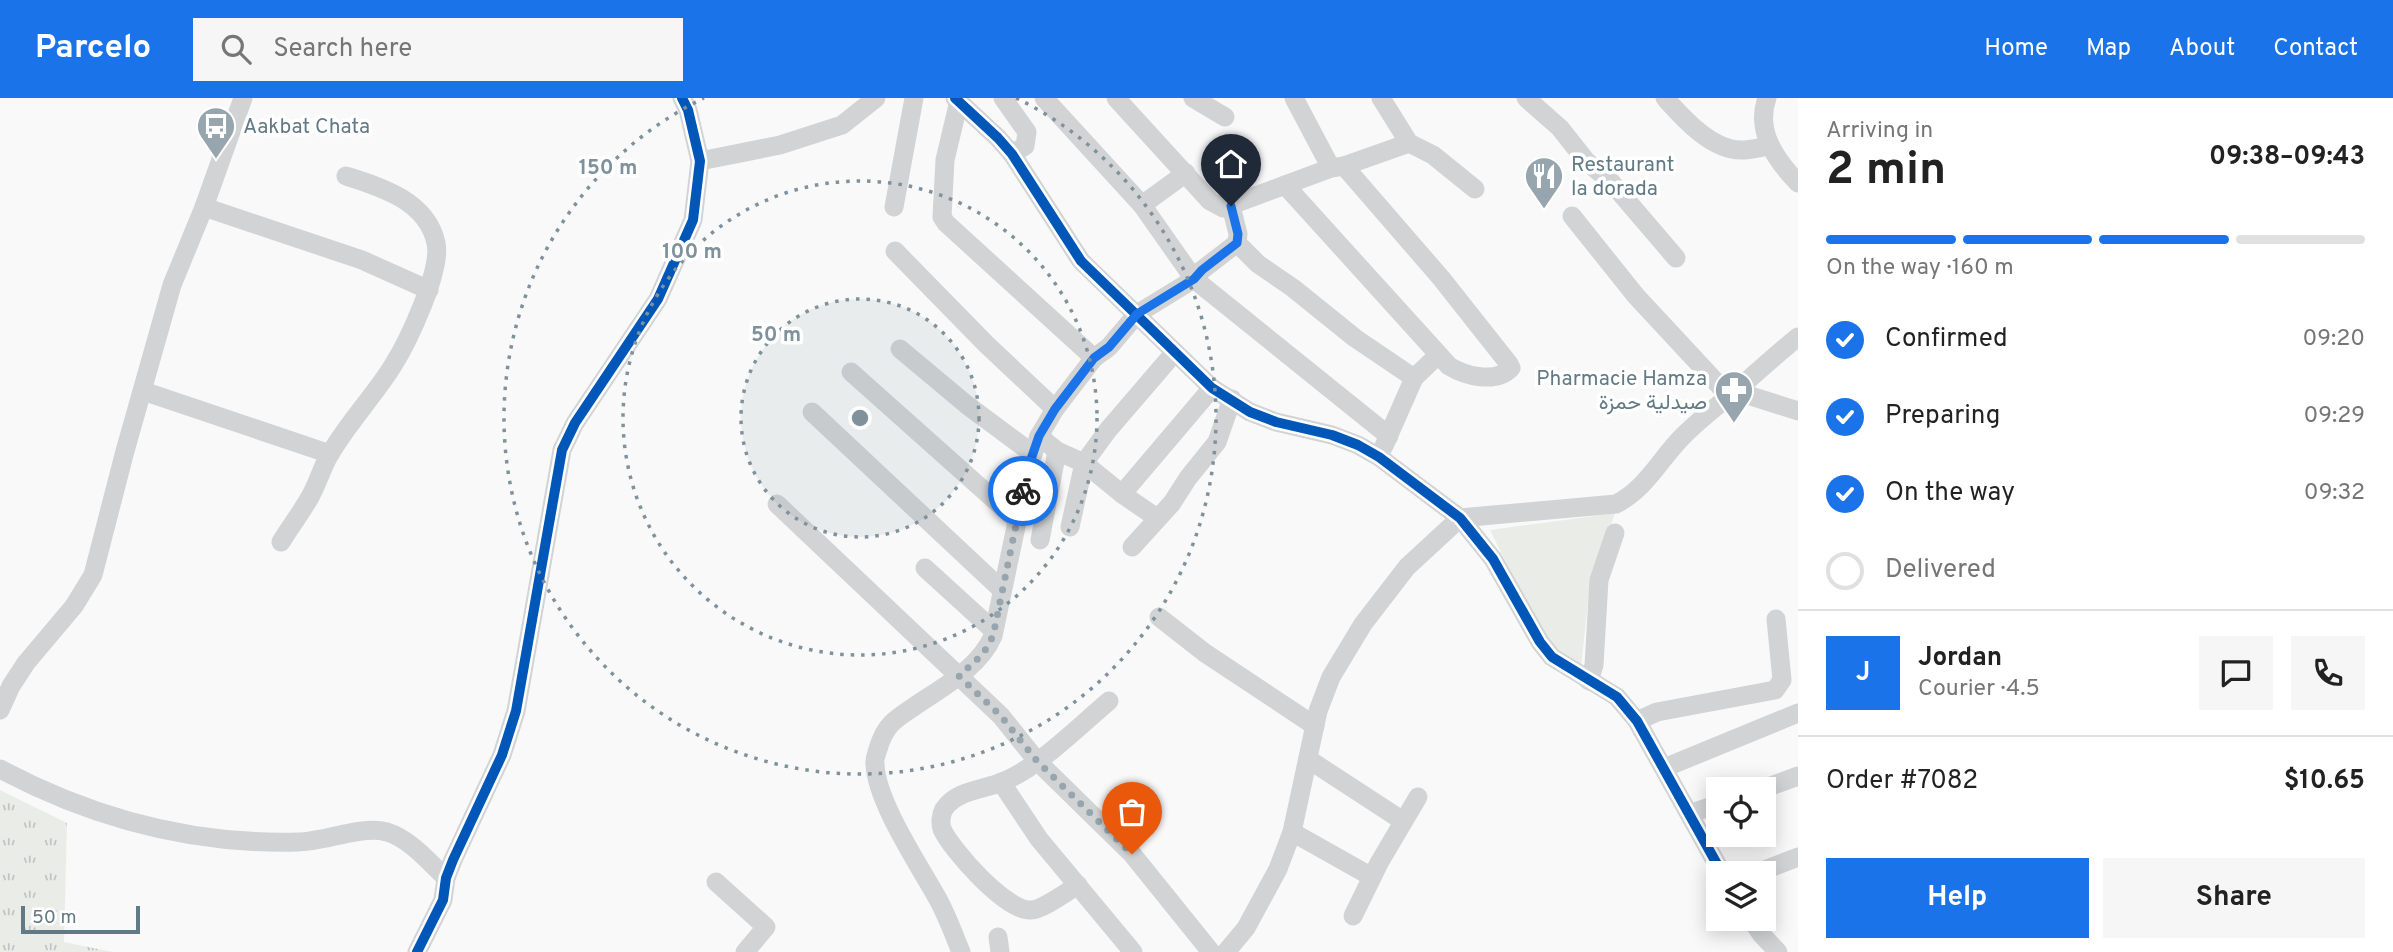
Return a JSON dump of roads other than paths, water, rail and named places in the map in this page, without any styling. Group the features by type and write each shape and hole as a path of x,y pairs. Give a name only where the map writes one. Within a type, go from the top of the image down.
{"street":[{"path":"0,710 26,663 74,606 93,575 125,451 173,285 243,98"},
{"path":"417,952 443,900 446,877 502,755 516,711 562,450 575,423 658,299 693,220 700,161 688,110 682,98"},
{"path":"700,161 780,145 842,125 876,98"},
{"path":"894,206 914,98"},
{"path":"1003,98 1027,132 1025,146 1013,154"},
{"path":"1044,98 1142,205 1194,279 1389,436"},
{"path":"1116,98 1217,206 1223,208 1409,143"},
{"path":"1193,98 1224,117"},
{"path":"1285,186 1449,366 1467,374 1494,378 1509,372 1511,368 1441,278 1338,167 1294,98"},
{"path":"1381,98 1409,143 1433,156 1475,189"},
{"path":"1526,98 1560,128 1586,161 1612,182 1676,258"},
{"path":"1665,98 1692,128 1721,145 1740,150 1770,146"},
{"path":"1767,98 1761,113 1770,146 1781,165 1798,183"},
{"path":"957,100 1013,154 1082,261 1212,388 1258,415 1332,435 1379,457 1460,518 1493,559 1540,642 1552,657 1617,697 1637,721 1715,861"},
{"path":"957,100 945,160 942,217 1094,358"},
{"path":"1142,205 1186,173"},
{"path":"281,542 310,497 330,454 393,366 429,290 437,263 436,243 429,226 417,210 402,198 346,176"},
{"path":"961,952 937,896 911,853 879,784 874,762 883,732 895,718 959,676 989,645 1036,445 1055,409 1094,358 1109,347 1137,314 1194,279 1237,243 1238,234 1231,206"},
{"path":"204,207 362,260 429,290"},
{"path":"1572,216 1636,296 1732,393 1798,411"},
{"path":"1237,243 1258,264 1293,288 1355,338 1414,378"},
{"path":"895,251 986,344 1055,409"},
{"path":"1226,952 1246,928 1278,869 1292,832 1315,726 1331,677 1363,624 1407,567 1460,518 1616,504 1637,491 1680,439 1707,412 1798,337"},
{"path":"900,349 967,405 1036,445 1057,450 1084,463 1157,518"},
{"path":"1070,527 1084,463 1108,430 1175,352"},
{"path":"1379,457 1414,378 1438,355"},
{"path":"851,372 1017,520"},
{"path":"1122,494 1212,388"},
{"path":"143,391 330,454"},
{"path":"1132,547 1172,503 1217,442 1232,399"},
{"path":"813,412 1002,590"},
{"path":"1040,540 1057,450"},
{"path":"777,504 1001,716 1037,761 1132,854 1211,952"},
{"path":"1589,681 1594,665 1599,580 1615,533"},
{"path":"925,568 993,630"},
{"path":"1159,617 1205,653 1315,726"},
{"path":"1637,721 1657,712 1775,690 1782,680 1776,620"},
{"path":"1078,884 1033,911 1017,908 968,866 942,828 941,813 948,804 975,789 1001,782 1037,761 1109,701"},
{"path":"1664,768 1798,713"},
{"path":"1308,759 1403,821"},
{"path":"0,769 69,800 142,827 186,836 251,842 300,842 374,830 389,833 410,844 446,877"},
{"path":"1776,784 1798,776"},
{"path":"1001,782 1039,839 1133,952"},
{"path":"1353,916 1418,797"},
{"path":"1689,814 1706,808"},
{"path":"1292,832 1372,877"},
{"path":"1776,866 1798,857"},
{"path":"716,882 766,928 745,952"},
{"path":"1759,931 1778,952"}],"place":[{"name":"Aakbat Chata","path":"216,160"},
{"name":"Restaurant la dorada","path":"1544,210"},
{"name":"Pharmacie Hamza صيدلية حمزة","path":"1734,424"}]}
